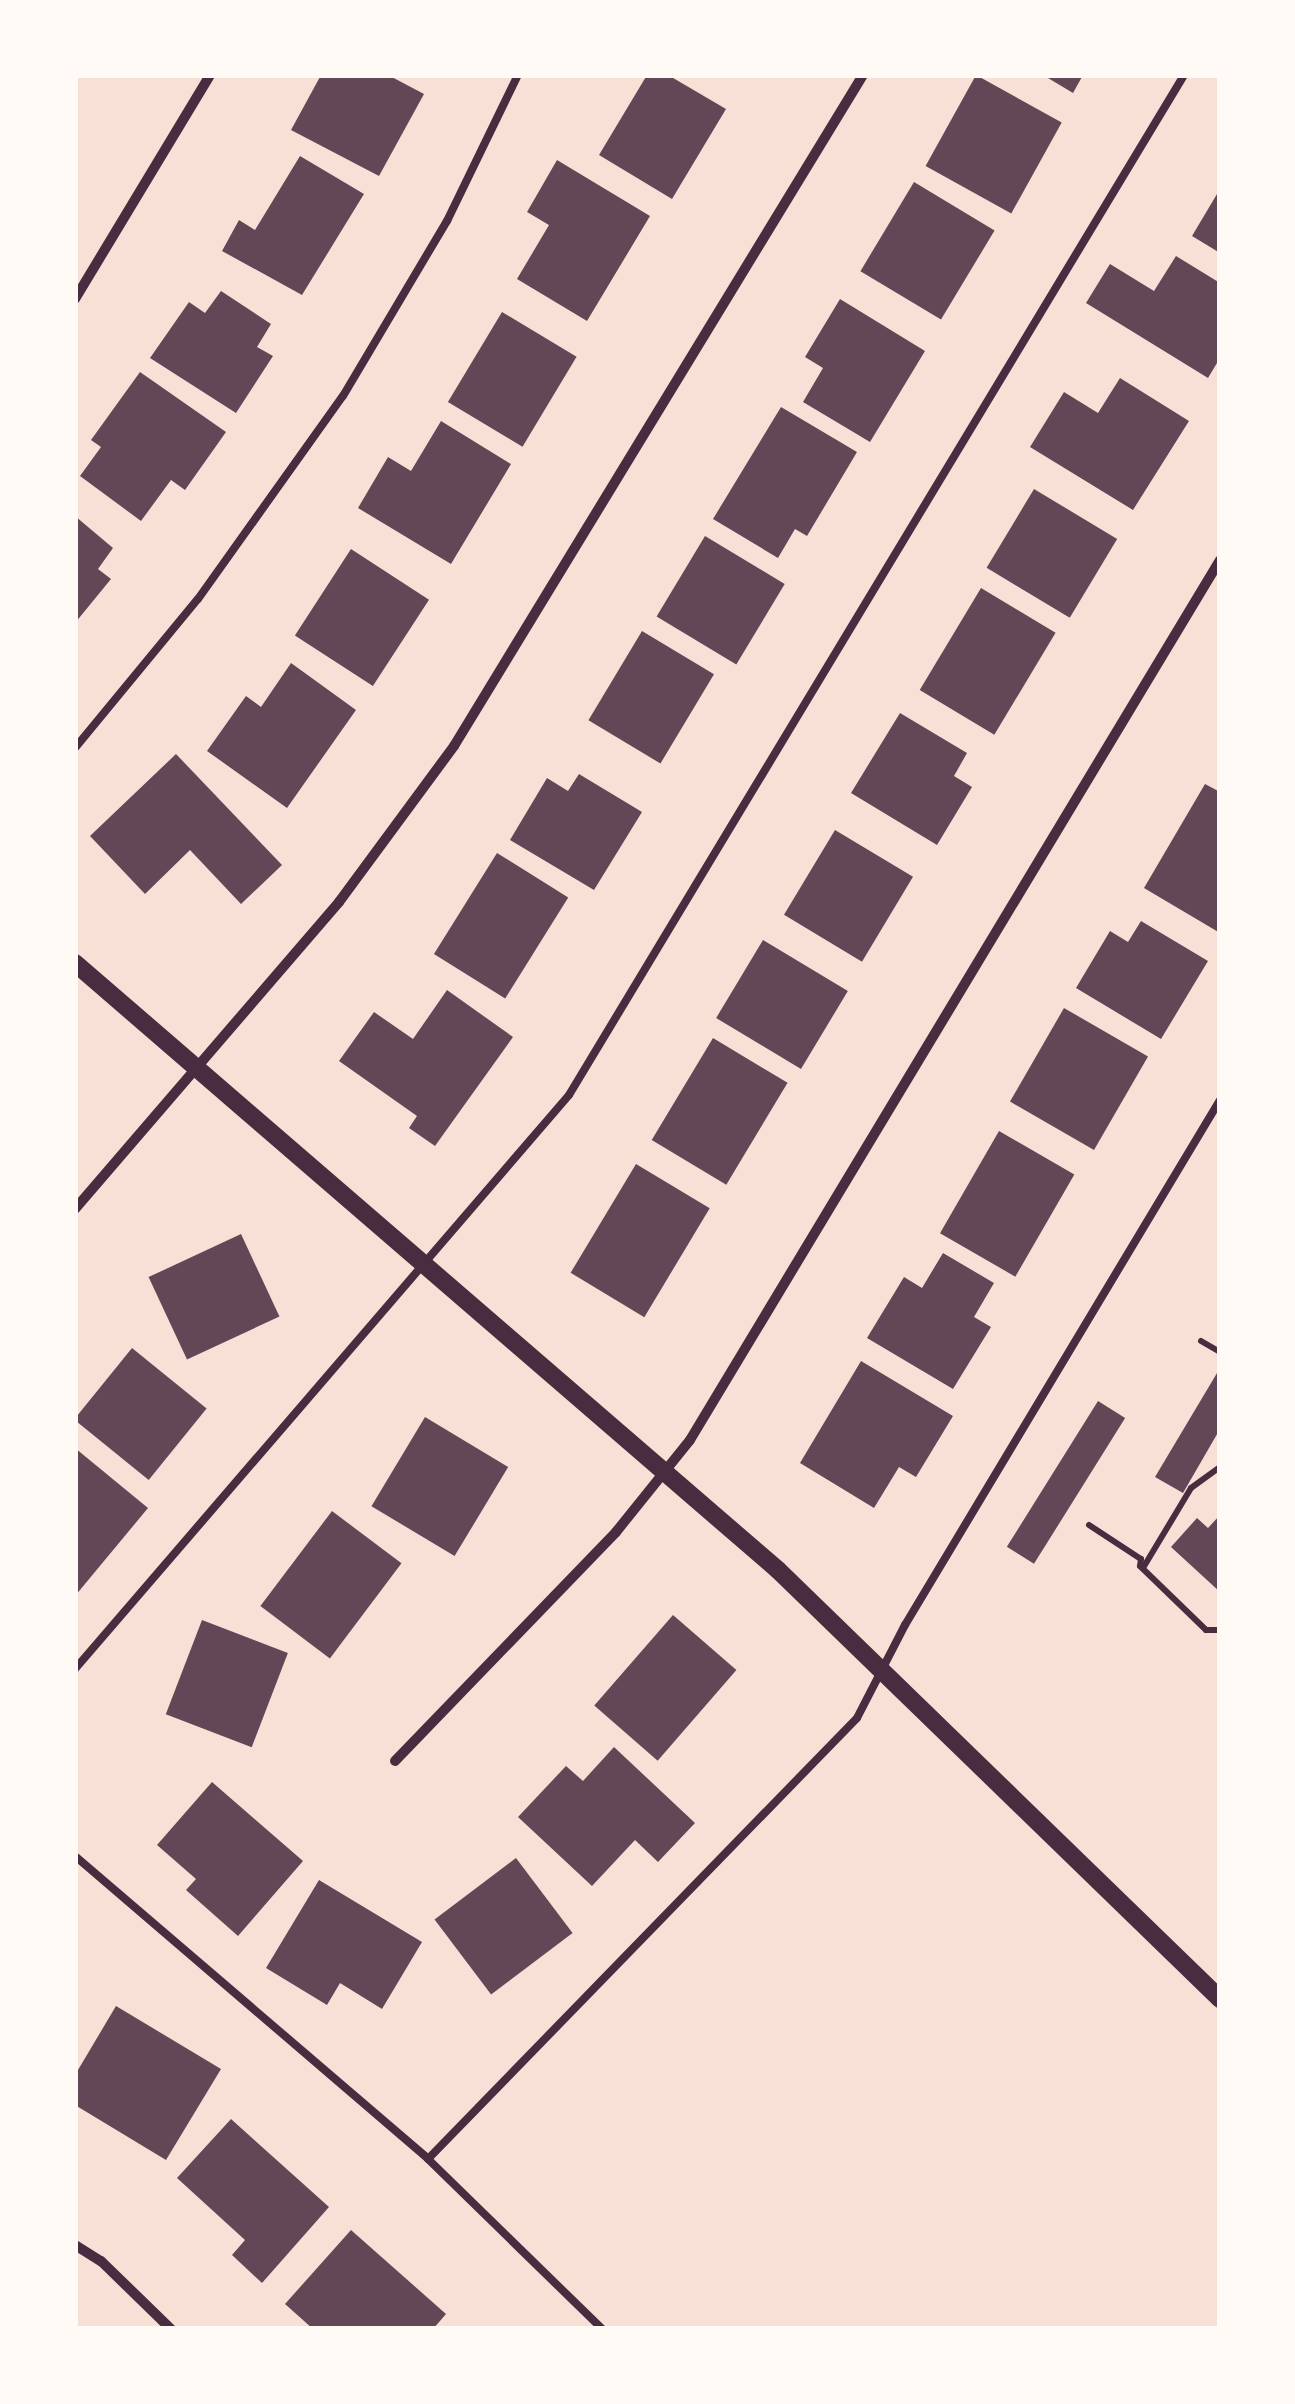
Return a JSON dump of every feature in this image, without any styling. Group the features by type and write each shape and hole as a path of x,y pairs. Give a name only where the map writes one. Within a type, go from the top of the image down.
{"street":[{"path":"75,298 210,75"},
{"path":"75,1209 339,902 454,746 863,75"},
{"path":"395,1760 667,1472 1220,560"},
{"path":"75,963 667,1472 883,1670 1220,1999"},
{"path":"75,2246 101,2261 171,2329"}],"lane":[{"path":"75,748 198,599 343,396 446,221 518,75"},
{"path":"75,1669 570,1096 1184,75"},
{"path":"428,2159 857,1718 1220,1100"},
{"path":"75,1856 428,2159 602,2329"}],"path":[{"path":"1201,1342 1220,1352"},
{"path":"1142,1568 1191,1488 1220,1467"},
{"path":"1089,1525 1141,1558 1142,1568 1206,1630 1220,1630"}],"building":[{"path":"321,75 388,75 424,94 379,176 291,130"},
{"path":"647,75 668,75 726,109 672,199 599,155"},
{"path":"976,75 1062,123 1011,213 926,166"},
{"path":"1043,75 1083,75 1073,93"},
{"path":"300,156 364,194 302,295 222,251 239,220 255,230"},
{"path":"557,160 650,216 587,321 517,279 549,225 527,212"},
{"path":"914,182 995,230 941,320 860,271"},
{"path":"1220,189 1220,253 1192,236"},
{"path":"1176,256 1220,283 1220,358 1208,378 1086,303 1110,264 1154,291"},
{"path":"221,291 271,324 257,347 273,356 236,413 150,358 189,302 205,313"},
{"path":"840,299 925,351 870,442 803,402 823,368 805,357"},
{"path":"502,312 577,357 522,447 448,402"},
{"path":"140,372 226,432 185,490 171,480 141,521 80,476 101,447 91,440"},
{"path":"1120,378 1189,421 1133,510 1030,447 1064,392 1098,413"},
{"path":"781,407 857,452 807,536 795,529 778,558 713,519"},
{"path":"441,421 511,464 451,564 358,508 388,457 411,471"},
{"path":"1034,489 1117,539 1070,618 987,568"},
{"path":"75,516 113,548 98,569 111,579 75,623"},
{"path":"705,536 785,584 736,664 657,617"},
{"path":"351,549 429,600 373,686 295,635"},
{"path":"981,588 1056,633 994,735 920,690"},
{"path":"642,631 714,674 660,763 588,720"},
{"path":"291,663 356,710 287,808 207,751 246,696 261,707"},
{"path":"900,713 967,753 954,776 972,787 937,845 851,793"},
{"path":"176,754 282,865 241,904 190,850 145,894 90,836"},
{"path":"579,774 642,812 594,890 510,840 547,778 568,791"},
{"path":"1205,784 1220,792 1220,933 1144,888"},
{"path":"835,830 913,877 862,962 784,915"},
{"path":"497,853 568,898 505,998 434,954"},
{"path":"1141,921 1208,961 1161,1039 1076,988 1110,931 1128,942"},
{"path":"763,940 848,991 801,1069 716,1018"},
{"path":"447,990 513,1037 435,1146 409,1128 417,1116 339,1061 374,1012 413,1039"},
{"path":"1064,1008 1148,1056 1094,1150 1010,1102"},
{"path":"713,1038 788,1083 726,1185 652,1140"},
{"path":"999,1131 1074,1174 1015,1277 940,1233"},
{"path":"636,1164 710,1208 644,1317 571,1273"},
{"path":"241,1234 279,1316 187,1360 149,1277"},
{"path":"943,1253 994,1283 974,1317 991,1327 953,1389 867,1338 904,1277 922,1288"},
{"path":"132,1348 207,1408 149,1480 75,1420"},
{"path":"861,1361 953,1416 916,1477 899,1467 874,1508 800,1463"},
{"path":"1220,1368 1220,1429 1183,1493 1155,1477"},
{"path":"1098,1401 1125,1418 1034,1564 1007,1547"},
{"path":"425,1417 508,1467 455,1556 371,1506"},
{"path":"75,1448 148,1508 75,1596"},
{"path":"332,1511 401,1563 330,1658 260,1606"},
{"path":"1220,1515 1220,1592 1171,1547 1197,1518 1208,1528"},
{"path":"673,1615 736,1670 658,1761 594,1706"},
{"path":"202,1620 288,1653 252,1747 166,1714"},
{"path":"614,1747 695,1823 658,1862 635,1840 592,1886 518,1817 566,1766 583,1781"},
{"path":"212,1782 303,1861 238,1936 186,1890 196,1879 157,1845"},
{"path":"516,1858 573,1933 491,1994 435,1919"},
{"path":"319,1880 422,1942 382,2009 340,1983 327,2005 266,1968"},
{"path":"116,2006 221,2069 166,2160 75,2105 75,2075"},
{"path":"231,2119 329,2207 262,2283 232,2255 245,2240 177,2178"},
{"path":"351,2230 446,2314 433,2329 313,2329 285,2304"}]}
